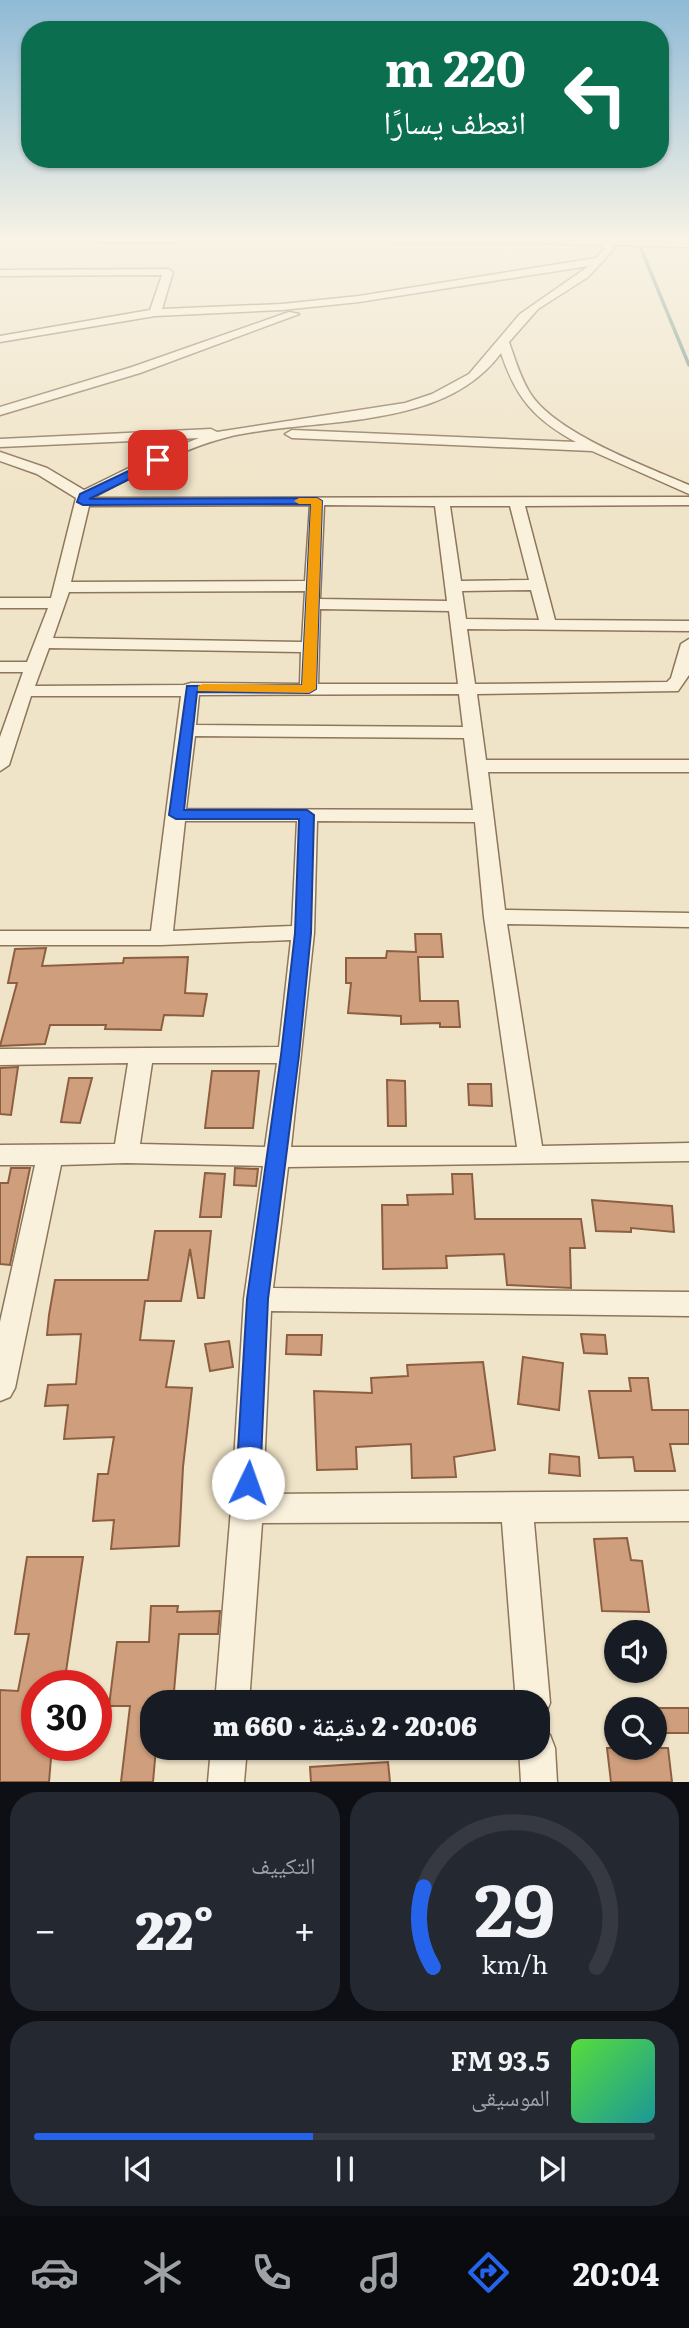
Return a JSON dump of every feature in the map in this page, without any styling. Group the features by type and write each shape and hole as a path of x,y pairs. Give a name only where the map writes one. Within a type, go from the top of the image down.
{"street":[{"path":"0,339 90,322"},
{"path":"0,411 135,370 264,322"},
{"path":"2,753 60,595 83,499 187,447 232,432 381,411 443,394 482,371 520,322"},
{"path":"503,341 526,398 539,413 594,447 689,490"},
{"path":"0,443 232,432 594,447"},
{"path":"0,456 42,471 83,499 689,501"},
{"path":"309,689 317,501"},
{"path":"516,501 548,623"},
{"path":"442,502 478,766 495,917 531,1156"},
{"path":"454,586 539,585"},
{"path":"0,603 60,595 312,586"},
{"path":"312,604 456,606"},
{"path":"459,624 689,626"},
{"path":"44,643 310,647"},
{"path":"24,691 672,687 679,680 689,644"},
{"path":"0,667 34,667"},
{"path":"161,938 191,688"},
{"path":"186,730 473,733"},
{"path":"478,766 689,766"},
{"path":"176,815 484,816"},
{"path":"233,1690 247,1509 258,1299 303,933 307,815"},
{"path":"495,917 689,920"},
{"path":"0,937 161,938 303,933"},
{"path":"126,1153 141,1055"},
{"path":"0,1056 290,1055"},
{"path":"0,1155 126,1153 276,1157 531,1156 689,1152"},
{"path":"0,1388 50,1156"},
{"path":"258,1299 689,1304"},
{"path":"247,1509 689,1506"},
{"path":"517,1507 532,1690"},
{"path":"226,1782 228,1760"},
{"path":"538,1760 539,1782"}],"building":[{"path":"415,934 441,934 443,957 418,957 420,1001 458,1001 460,1027 440,1027 440,1023 401,1024 401,1016 348,1013 351,983 346,983 346,958 386,958 387,951 416,952"},
{"path":"46,948 42,966 123,963 124,958 188,957 185,993 207,994 203,1016 164,1015 161,1030 105,1029 106,1025 50,1025 45,1044 0,1046 17,983 8,983 15,949"},
{"path":"18,1067 11,1115 0,1114 0,1068"},
{"path":"212,1071 259,1071 253,1128 205,1128"},
{"path":"69,1078 92,1078 80,1123 61,1122"},
{"path":"387,1080 405,1081 406,1126 388,1126"},
{"path":"468,1084 491,1084 492,1106 469,1105"},
{"path":"11,1168 30,1168 10,1265 0,1264 0,1183 8,1183"},
{"path":"235,1168 258,1169 256,1186 234,1185"},
{"path":"205,1173 225,1174 221,1217 200,1217"},
{"path":"452,1174 472,1174 475,1219 581,1219 585,1248 570,1248 571,1288 507,1285 504,1254 446,1256 447,1268 383,1269 382,1205 408,1205 407,1195 453,1194"},
{"path":"592,1200 672,1206 674,1232 631,1228 631,1232 596,1231"},
{"path":"155,1231 211,1231 204,1298 198,1298 190,1249 181,1301 145,1301 140,1340 174,1341 166,1387 192,1388 183,1467 179,1546 111,1549 114,1520 93,1521 98,1474 108,1474 114,1437 64,1439 68,1405 45,1406 48,1385 76,1384 81,1334 47,1335 49,1315 55,1280 148,1280"},
{"path":"581,1334 605,1335 607,1354 584,1353"},
{"path":"287,1335 322,1335 321,1355 286,1354"},
{"path":"229,1341 233,1367 210,1371 205,1344"},
{"path":"523,1357 563,1363 559,1410 518,1404"},
{"path":"483,1362 495,1450 454,1457 456,1477 412,1478 411,1444 356,1447 357,1469 317,1470 314,1391 372,1393 371,1378 408,1376 407,1365"},
{"path":"629,1378 648,1378 652,1410 689,1410 689,1444 670,1444 675,1471 635,1471 633,1457 599,1458 589,1391 631,1391"},
{"path":"550,1454 579,1457 580,1476 549,1473"},
{"path":"627,1538 631,1560 642,1561 649,1612 602,1611 594,1539"},
{"path":"27,1557 83,1557 66,1670 22,1670 29,1634 15,1634"},
{"path":"151,1606 178,1606 177,1612 220,1611 218,1634 179,1634 174,1690 140,1690 140,1760 155,1760 153,1782 121,1782 130,1706 112,1706 117,1642 149,1642"},
{"path":"21,1675 21,1761 51,1761 49,1782 0,1782 0,1690 18,1691"},
{"path":"667,1708 689,1708 689,1733 667,1733"},
{"path":"668,1748 672,1782 611,1782 608,1760 667,1760"},
{"path":"388,1762 390,1782 311,1782 310,1767"}],"waterway":[{"path":"671,322 689,365"}],"slow traffic":[{"path":"203,688 309,689 312,563 317,501 299,501"}],"route":[{"path":"158,460 84,496 83,502 317,501 312,563 309,689 191,688 176,815 307,815 303,933 258,1299 248,1483"}]}
